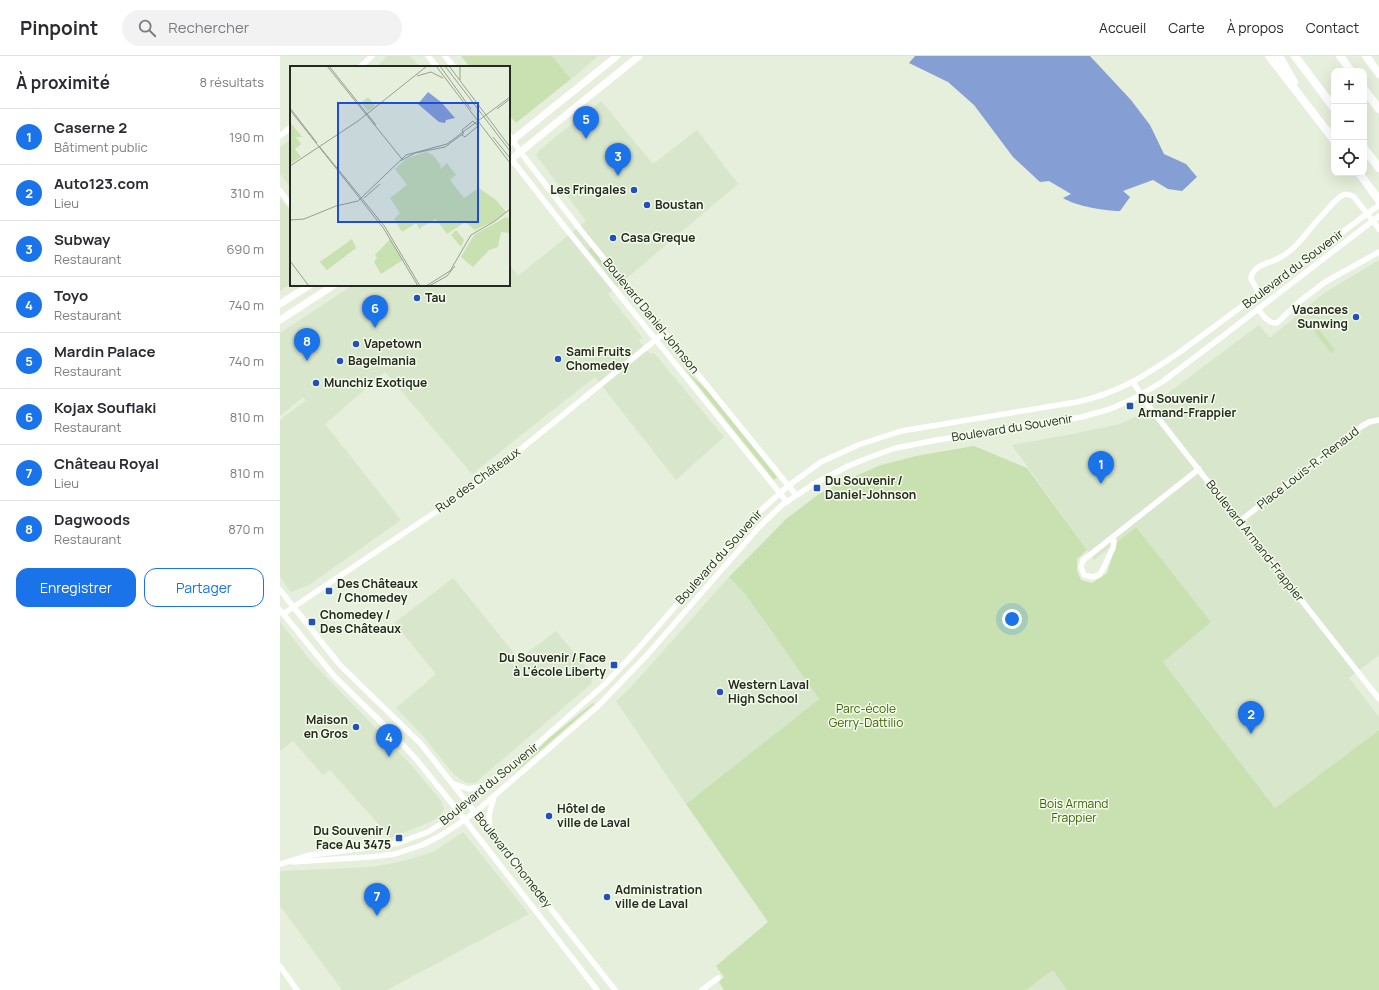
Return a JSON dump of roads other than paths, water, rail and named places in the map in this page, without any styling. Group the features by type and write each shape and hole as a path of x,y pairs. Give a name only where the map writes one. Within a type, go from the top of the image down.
{"highway":[{"path":"1269,56 1331,136"},
{"path":"1279,56 1303,98"},
{"path":"1294,56 1331,104"},
{"path":"1340,56 1349,68"},
{"path":"1362,56 1377,71"},
{"path":"1366,56 1377,71"},
{"path":"1367,92 1379,108"},
{"path":"1367,152 1379,168"},
{"path":"1361,176 1379,200"}],"main road":[{"path":"510,140 617,56"},
{"path":"510,158 639,56"},
{"path":"280,304 308,286"},
{"path":"280,320 332,286"}],"street":[{"path":"361,66 372,56"},
{"path":"428,56 436,66"},
{"path":"445,56 453,66"},
{"path":"280,136 290,128"},
{"name":"Boulevard Daniel-Johnson","path":"510,140 583,233 796,496"},
{"name":"Boulevard Daniel-Johnson","path":"510,158 787,502"},
{"path":"280,191 290,204"},
{"path":"1259,293 1251,281 1253,272 1257,268 1289,252 1342,195 1350,194 1354,197 1379,228"},
{"name":"Boulevard du Souvenir","path":"280,864 310,855 403,842 433,829 468,804 608,682 759,512 780,492 813,467 858,445 882,436 923,427 1077,402 1111,392 1133,382 1180,352 1379,205"},
{"name":"Boulevard du Souvenir","path":"280,864 365,858 395,854 435,839 475,812 597,707 651,651 748,539 787,502 818,481 864,459 887,451 930,441 1082,417 1110,409 1141,395 1162,382 1379,216"},
{"path":"1258,309 1268,321 1274,324 1277,323 1294,306 1322,285 1379,252"},
{"name":"Rue des Châteaux","path":"281,612 293,606 479,483 664,333"},
{"name":"Boulevard Armand-Frappier","path":"1133,382 1141,395 1379,699"},
{"name":"Place Louis-R.-Renaud","path":"1240,521 1362,426 1369,422 1379,420"},
{"path":"1112,538 1114,541 1113,548 1101,572 1092,577 1084,575 1081,567 1083,560 1199,469"},
{"name":"Boulevard Chomedey","path":"280,590 340,665 412,735 453,784 614,990"},
{"name":"Boulevard Chomedey","path":"281,612 328,670 406,748 458,811 597,990"},
{"path":"453,784 470,789 492,783"},
{"path":"491,832 489,814 495,795"},
{"path":"280,966 297,990"},
{"path":"702,990 718,978"}],"water":[{"path":"915,56 1090,56 1131,100 1150,125 1164,154 1186,164 1197,177 1182,191 1168,189 1153,180 1123,191 1130,197 1120,211 1090,208 1069,201 1063,198 1071,194 1049,181 1040,182 1013,157 974,105 948,82 909,63"}],"place":[{"name":"Mardin Palace","path":"586,139"},
{"name":"Subway","path":"618,176"},
{"name":"Les Fringales","path":"634,190"},
{"name":"Boustan","path":"647,205"},
{"name":"Casa Greque","path":"613,238"},
{"name":"Tau","path":"417,298"},
{"name":"Vacances Sunwing","path":"1356,317"},
{"name":"Kojax Souflaki","path":"375,328"},
{"name":"Vapetown","path":"356,344"},
{"name":"Sami Fruits Chomedey","path":"558,359"},
{"name":"Dagwoods","path":"307,361"},
{"name":"Bagelmania","path":"340,361"},
{"name":"Munchiz Exotique","path":"316,383"},
{"name":"Du Souvenir / Armand-Frappier","path":"1130,406"},
{"name":"Caserne 2","path":"1101,484"},
{"name":"Du Souvenir / Daniel-Johnson","path":"817,488"},
{"name":"Des Châteaux / Chomedey","path":"329,591"},
{"name":"Chomedey / Des Châteaux","path":"312,622"},
{"name":"Du Souvenir / Face à L'école Liberty","path":"614,665"},
{"name":"Western Laval High School","path":"720,692"},
{"name":"Maison en Gros","path":"356,727"},
{"name":"Auto123.com","path":"1251,734"},
{"name":"Toyo","path":"389,757"},
{"name":"Hôtel de ville de Laval","path":"549,816"},
{"name":"Du Souvenir / Face Au 3475","path":"399,838"},
{"name":"Administration ville de Laval","path":"607,897"},
{"name":"Château Royal","path":"377,916"}],"park label":[{"name":"Parc-école Gerry-Dattilio","path":"866,716"},
{"name":"Bois Armand Frappier","path":"1074,811"}]}
